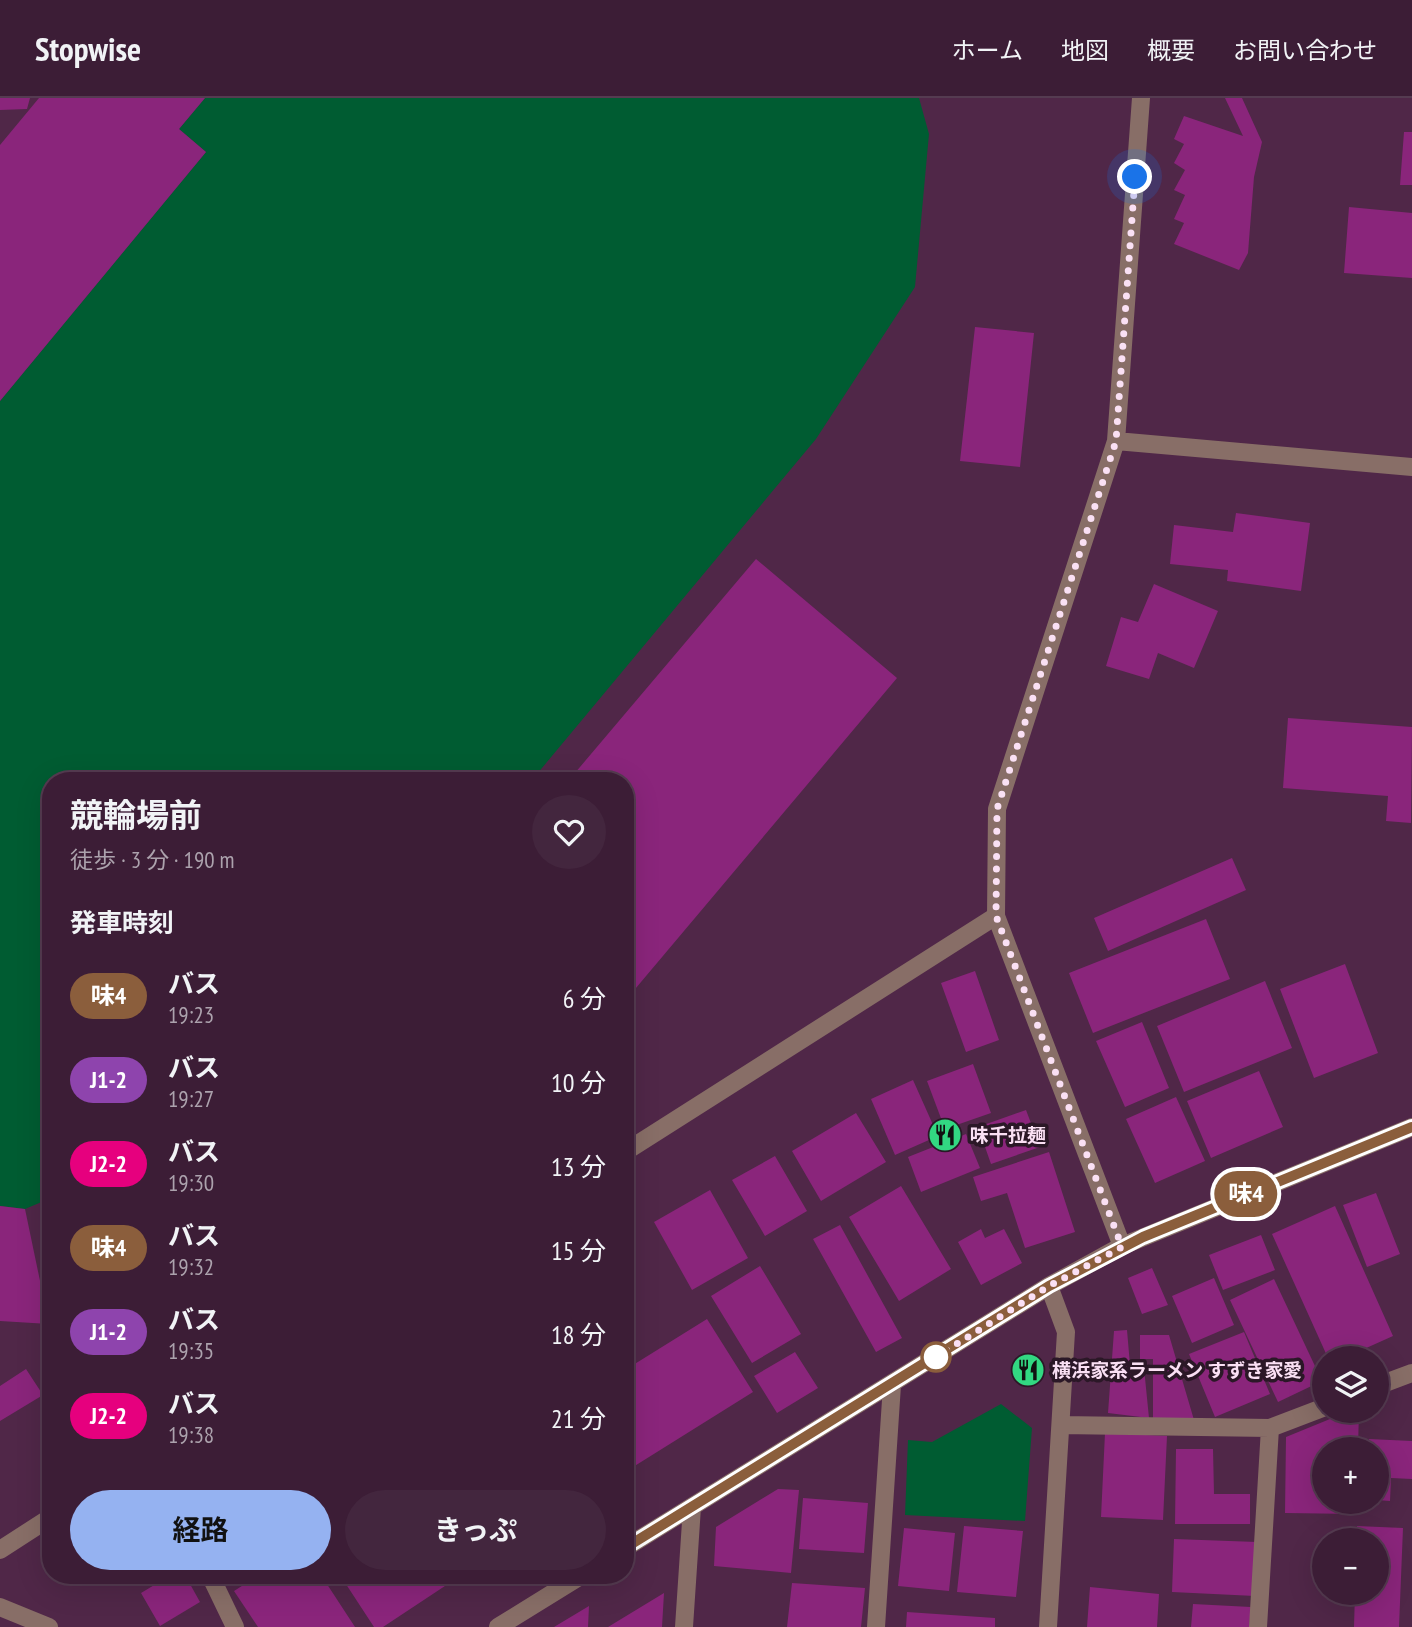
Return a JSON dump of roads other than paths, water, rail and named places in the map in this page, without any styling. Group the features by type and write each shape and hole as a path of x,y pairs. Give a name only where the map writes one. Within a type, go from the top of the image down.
{"street":[{"path":"1122,1247 996,916 997,809 1116,441 1141,98"},
{"path":"1116,441 1412,467"},
{"path":"634,1146 996,916"},
{"path":"634,1542 1049,1286 1122,1247 1412,1127"},
{"path":"1048,1627 1066,1332 1049,1286"},
{"path":"1389,1382 1412,1373"},
{"path":"876,1627 892,1385"},
{"path":"1060,1425 1270,1428 1312,1412"},
{"path":"1258,1627 1270,1428"},
{"path":"684,1627 692,1507"},
{"path":"0,1550 42,1523"},
{"path":"214,1584 235,1627"},
{"path":"498,1627 567,1584"},
{"path":"0,1607 49,1627"}],"place":[{"name":"味千拉麺","path":"945,1135"},
{"name":"横浜家系ラーメン すずき家愛","path":"1028,1370"}]}
